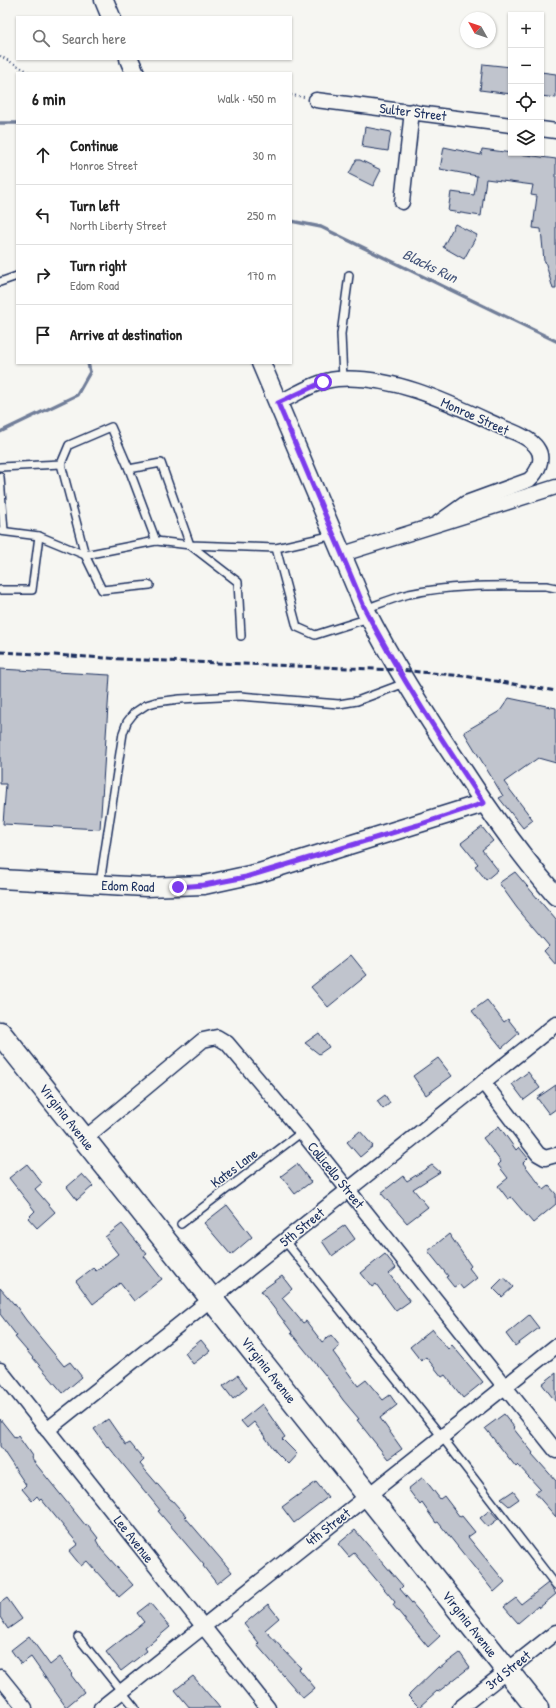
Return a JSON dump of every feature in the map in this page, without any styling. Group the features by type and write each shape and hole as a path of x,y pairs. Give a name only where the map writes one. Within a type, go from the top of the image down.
{"main road":[{"name":"Virginia Avenue","path":"0,1033 536,1708"}],"street":[{"path":"104,0 111,16"},
{"path":"129,60 135,72"},
{"name":"Sulter Street","path":"316,100 412,111 508,125"},
{"path":"402,202 412,111"},
{"path":"544,129 556,131"},
{"path":"261,364 367,613 406,683 484,803 556,896"},
{"name":"Monroe Street","path":"278,403 320,383 343,379 381,382 418,392 471,413 517,434 537,448 540,456 539,464 537,472 529,480 466,503 438,523"},
{"name":"Monroe Street","path":"343,554 556,487"},
{"name":"Edom Road","path":"0,879 100,885 167,887 204,885 232,880 418,825 484,803"},
{"name":"5th Street","path":"47,1430 556,1024"},
{"name":"Collicello Street","path":"84,1139 203,1040 217,1037 227,1043 302,1132 556,1451"},
{"path":"483,1082 538,1154 545,1158 556,1156"},
{"name":"4th Street","path":"101,1708 556,1346"},
{"name":"Lee Avenue","path":"0,1370 268,1708"},
{"name":"3rd Street","path":"460,1708 556,1632"},
{"path":"0,1677 25,1708"}],"lane":[{"path":"343,379 341,334 349,275"},
{"path":"0,282 16,276"},
{"path":"150,585 102,590 85,555 61,464 69,445 111,427 129,469 156,541"},
{"path":"129,469 160,463 190,545 238,582 241,636"},
{"path":"0,467 61,464"},
{"path":"0,477 2,531 39,536 85,555 156,541 190,545 276,548 334,535"},
{"path":"0,590 32,590 39,536"},
{"path":"276,548 298,627 315,635 367,613 396,598 438,590 481,586 546,586 556,588"},
{"path":"100,885 123,733 131,716 142,708 156,702 180,699 240,696 338,704 356,701 406,683"},
{"name":"Kates Lane","path":"181,1224 302,1132"},
{"path":"285,1240 442,1437 556,1585"},
{"path":"78,1637 135,1708"}],"path":[{"path":"0,56 29,72"}],"building":[{"path":"483,64 508,67 508,94 480,90"},
{"path":"544,72 556,74 556,98 544,96"},
{"path":"365,127 391,132 388,151 362,147"},
{"path":"444,147 481,155 482,149 508,153 508,156 534,156 556,159 556,289 553,289 544,261 541,229 533,228 537,196 531,195 533,185 486,179 481,216 448,211 451,192 474,195 477,176 440,169"},
{"path":"356,160 360,160 381,170 373,186 349,174"},
{"path":"455,224 477,235 464,259 443,247"},
{"path":"0,669 110,675 100,829 3,824 6,784 0,784"},
{"path":"509,698 556,708 556,763 538,758 504,782 533,820 523,828 499,798 503,796 464,732 500,711"},
{"path":"482,827 493,841 482,850 498,870 486,880 475,866 478,864 461,843"},
{"path":"515,872 556,920 556,965 544,951 549,946 517,908 499,883"},
{"path":"351,955 367,975 328,1007 311,987"},
{"path":"487,1000 504,1022 508,1019 519,1033 502,1048 472,1011"},
{"path":"319,1033 329,1047 319,1054 305,1043"},
{"path":"438,1058 452,1076 426,1095 413,1076"},
{"path":"528,1072 540,1088 524,1100 512,1084"},
{"path":"556,1085 556,1109 549,1114 537,1098"},
{"path":"385,1095 390,1103 383,1109 377,1101"},
{"path":"499,1126 516,1150 519,1147 528,1158 523,1163 544,1190 549,1186 556,1194 556,1204 533,1223 511,1197 508,1199 498,1186 508,1178 498,1165 501,1162 483,1138"},
{"path":"360,1131 373,1146 360,1157 347,1142"},
{"path":"27,1164 42,1183 35,1189 55,1212 37,1228 28,1218 35,1211 9,1178"},
{"path":"297,1164 311,1182 295,1194 281,1176"},
{"path":"432,1165 440,1172 413,1189 428,1207 407,1223 381,1193 403,1176 407,1181"},
{"path":"82,1174 93,1186 77,1200 67,1187"},
{"path":"227,1205 252,1237 231,1255 204,1223"},
{"path":"122,1224 147,1254 144,1256 162,1279 134,1301 120,1283 93,1304 76,1281 93,1268 96,1271 118,1254 105,1237"},
{"path":"345,1225 355,1239 332,1256 322,1241"},
{"path":"449,1234 471,1266 469,1268 477,1278 463,1289 459,1284 454,1287 446,1277 448,1276 428,1251"},
{"path":"385,1254 396,1268 389,1274 410,1301 396,1311 376,1284 372,1287 361,1273"},
{"path":"282,1276 292,1289 282,1298 303,1323 306,1321 322,1342 331,1335 340,1346 333,1352 358,1386 366,1380 383,1400 390,1395 397,1405 380,1418 402,1449 388,1459 357,1420 359,1419 326,1376 291,1333 292,1332 261,1291"},
{"path":"504,1277 513,1287 502,1297 493,1288"},
{"path":"0,1288 14,1303 64,1366 70,1362 82,1377 63,1393 15,1337 17,1336 0,1314"},
{"path":"529,1315 539,1328 515,1346 506,1334"},
{"path":"432,1329 448,1349 452,1345 483,1382 463,1398 445,1375 442,1377 426,1357 421,1361 410,1347"},
{"path":"201,1340 210,1351 193,1364 185,1353"},
{"path":"556,1373 556,1402 542,1384"},
{"path":"238,1375 247,1388 233,1399 223,1386"},
{"path":"262,1404 285,1437 282,1439 297,1454 288,1464 276,1452 254,1422 247,1428 241,1421"},
{"path":"504,1414 533,1453 532,1454 556,1481 556,1517 535,1493 540,1489 518,1465 516,1467 485,1428"},
{"path":"0,1419 15,1438 18,1436 32,1456 31,1458 86,1526 88,1525 98,1538 96,1540 101,1549 133,1585 119,1597 87,1561 81,1566 69,1551 78,1544 41,1499 40,1500 37,1496 32,1501 22,1489 26,1485 0,1446"},
{"path":"108,1419 126,1445 130,1443 144,1460 140,1464 186,1516 185,1517 232,1572 217,1584 203,1566 204,1565 158,1511 160,1510 108,1446 107,1447 94,1429"},
{"path":"423,1477 440,1499 444,1496 460,1517 462,1516 475,1532 468,1537 505,1582 494,1592 438,1522 436,1523 422,1503 420,1505 408,1489"},
{"path":"316,1482 328,1497 294,1523 282,1507"},
{"path":"513,1491 519,1499 509,1506 501,1499"},
{"path":"490,1510 498,1519 488,1527 480,1518"},
{"path":"355,1530 403,1586 400,1589 440,1636 428,1647 393,1605 395,1602 354,1553 349,1557 338,1544"},
{"path":"548,1583 556,1594 539,1608 538,1606 518,1623 504,1607 516,1598 521,1604"},
{"path":"7,1598 22,1619 8,1629 0,1617 0,1603"},
{"path":"150,1603 170,1627 145,1648 147,1651 121,1671 106,1652 144,1622 137,1613"},
{"path":"268,1604 279,1618 265,1630 301,1668 299,1669 315,1688 303,1698 257,1645 259,1643 244,1624"},
{"path":"29,1636 50,1665 60,1657 84,1692 66,1707 31,1657 21,1664 11,1650"},
{"path":"460,1653 470,1667 438,1692 437,1691 419,1707 408,1696 439,1666 440,1668"},
{"path":"193,1676 220,1708 190,1708 175,1690"}],"waterway":[{"name":"Blacks Run","path":"0,123 16,123"},
{"name":"Blacks Run","path":"292,221 321,227 556,341"},
{"path":"0,432 77,395 90,372 88,364"}],"railway":[{"path":"0,652 141,660 399,670 464,676 556,691"}],"route":[{"path":"178,887 204,885 246,877 309,856 418,825 484,803 411,693 376,632 278,403 323,382"}]}
